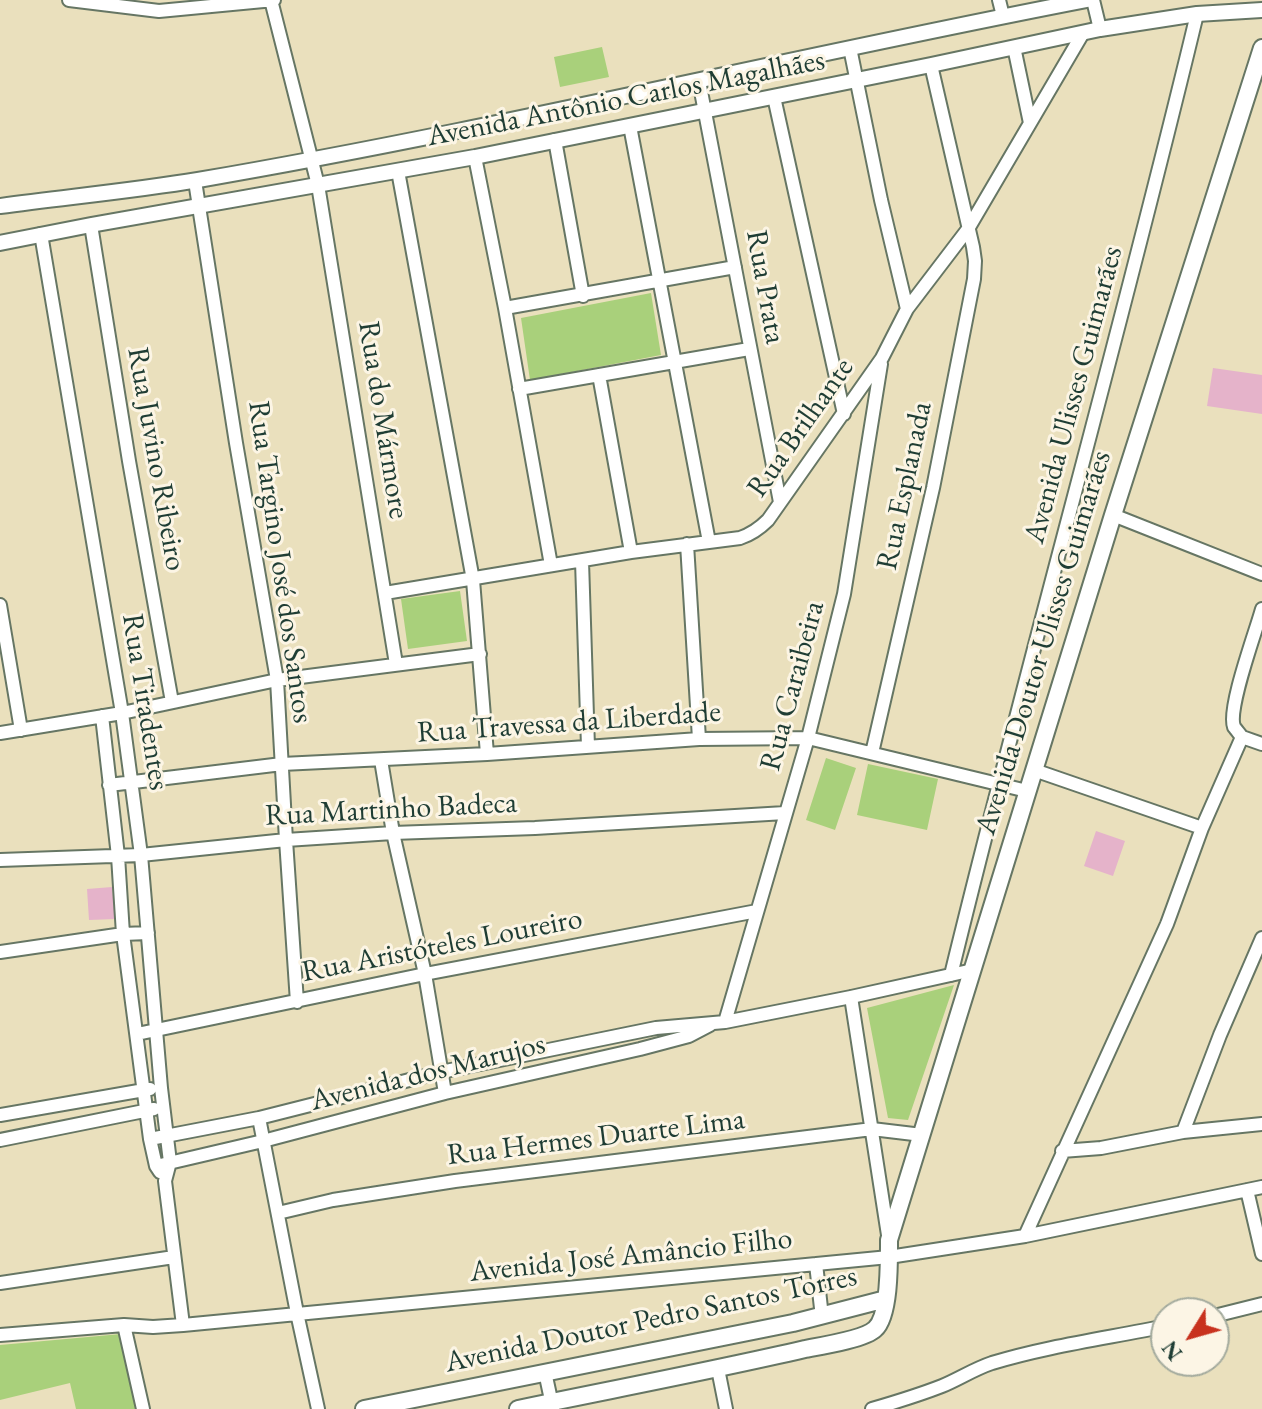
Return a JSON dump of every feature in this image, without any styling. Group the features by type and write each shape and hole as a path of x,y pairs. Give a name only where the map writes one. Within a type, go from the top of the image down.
{"main road":[{"name":"Avenida Doutor Ulisses Guimarães","path":"886,1299 889,1248 922,1135 1113,515 1262,48"},
{"name":"Avenida Doutor Pedro Santos Torres","path":"364,1409 822,1317 886,1299 882,1320 875,1330 866,1335 552,1406 518,1409"}],"street":[{"path":"69,0 159,11 272,0"},
{"name":"Rua do Mármore","path":"272,0 313,158 396,664"},
{"path":"999,0 1003,16"},
{"name":"Avenida Antônio Carlos Magalhães","path":"0,206 195,181 1087,0"},
{"path":"1093,0 1100,29"},
{"name":"Avenida Antônio Carlos Magalhães","path":"0,243 475,157 1100,29 1197,14 1262,10"},
{"name":"Avenida Ulisses Guimarães","path":"951,975 997,784 1162,160 1197,14"},
{"name":"Rua Brilhante","path":"385,593 752,534 768,520 844,414 882,358 907,309 968,229 1083,33"},
{"path":"1014,47 1030,123"},
{"path":"850,48 907,309"},
{"name":"Rua Esplanada","path":"872,753 933,488 974,279 975,261 931,65"},
{"name":"Rua Prata","path":"699,81 780,502"},
{"path":"774,97 844,414"},
{"path":"630,126 709,542"},
{"path":"555,140 583,296"},
{"path":"475,157 551,565"},
{"path":"398,171 473,580 487,754"},
{"name":"Rua Targino José dos Santos","path":"195,181 277,680 297,1002"},
{"name":"Rua Juvino Ribeiro","path":"91,225 172,702"},
{"name":"Rua Tiradentes","path":"41,234 122,713 141,855 170,1162 165,1181 183,1325"},
{"path":"505,308 735,267"},
{"path":"519,389 749,349"},
{"name":"Rua Caraibeira","path":"725,1022 808,738 844,594 882,358"},
{"path":"599,375 631,552"},
{"path":"1113,515 1262,574"},
{"path":"687,544 699,739"},
{"path":"582,561 588,747"},
{"path":"0,605 21,730"},
{"path":"1262,609 1233,716 1234,727 1242,737 1262,744"},
{"path":"0,733 122,713 277,680 480,654"},
{"name":"Rua Tiradentes","path":"102,716 118,856 123,934 143,1089 156,1166 165,1181"},
{"path":"1025,1236 1167,924 1202,828 1242,737"},
{"name":"Rua Travessa da Liberdade","path":"109,785 282,764 699,739 808,738 1027,791"},
{"path":"381,760 393,833 425,974 445,1093"},
{"path":"1034,770 1202,828"},
{"name":"Rua Martinho Badeca","path":"0,860 141,855 393,833 785,813"},
{"name":"Rua Aristóteles Loureiro","path":"137,1034 425,974 757,911"},
{"path":"0,949 148,933"},
{"path":"1183,1132 1220,1035 1256,968 1262,938"},
{"name":"Avenida dos Marujos","path":"150,1139 259,1118 441,1072 656,1028 725,1022 973,970"},
{"path":"851,997 889,1248"},
{"name":"Avenida dos Marujos","path":"156,1166 445,1093 662,1044 689,1036 711,1024"},
{"path":"0,1115 161,1088"},
{"path":"0,1140 163,1108"},
{"path":"259,1118 318,1409"},
{"path":"1062,1151 1101,1148 1183,1132 1262,1124"},
{"name":"Rua Hermes Duarte Lima","path":"278,1213 333,1200 455,1181 872,1129 922,1135"},
{"name":"Avenida José Amâncio Filho","path":"0,1335 124,1325 183,1325 816,1264 889,1248 1025,1236 1262,1187"},
{"path":"1247,1190 1262,1254"},
{"path":"0,1283 174,1257"},
{"path":"816,1264 822,1317"},
{"path":"1230,1312 1262,1304"},
{"path":"124,1325 143,1409"},
{"path":"872,1409 917,1396 993,1363 1150,1329"},
{"path":"718,1369 726,1409"},
{"path":"545,1372 552,1406"}],"green space":[{"path":"602,47 609,77 560,87 554,57"},
{"path":"651,293 661,355 530,380 521,318"},
{"path":"460,591 467,641 408,649 401,599"},
{"path":"826,758 856,768 835,830 806,820"},
{"path":"868,764 938,779 927,830 857,815"},
{"path":"954,985 908,1120 888,1118 867,1008"},
{"path":"121,1334 136,1409 76,1409 70,1383 0,1400 0,1345"}],"building":[{"path":"1213,368 1262,375 1262,414 1207,406"},
{"path":"1096,831 1125,841 1113,876 1084,866"},
{"path":"112,887 115,919 89,920 87,889"}]}
